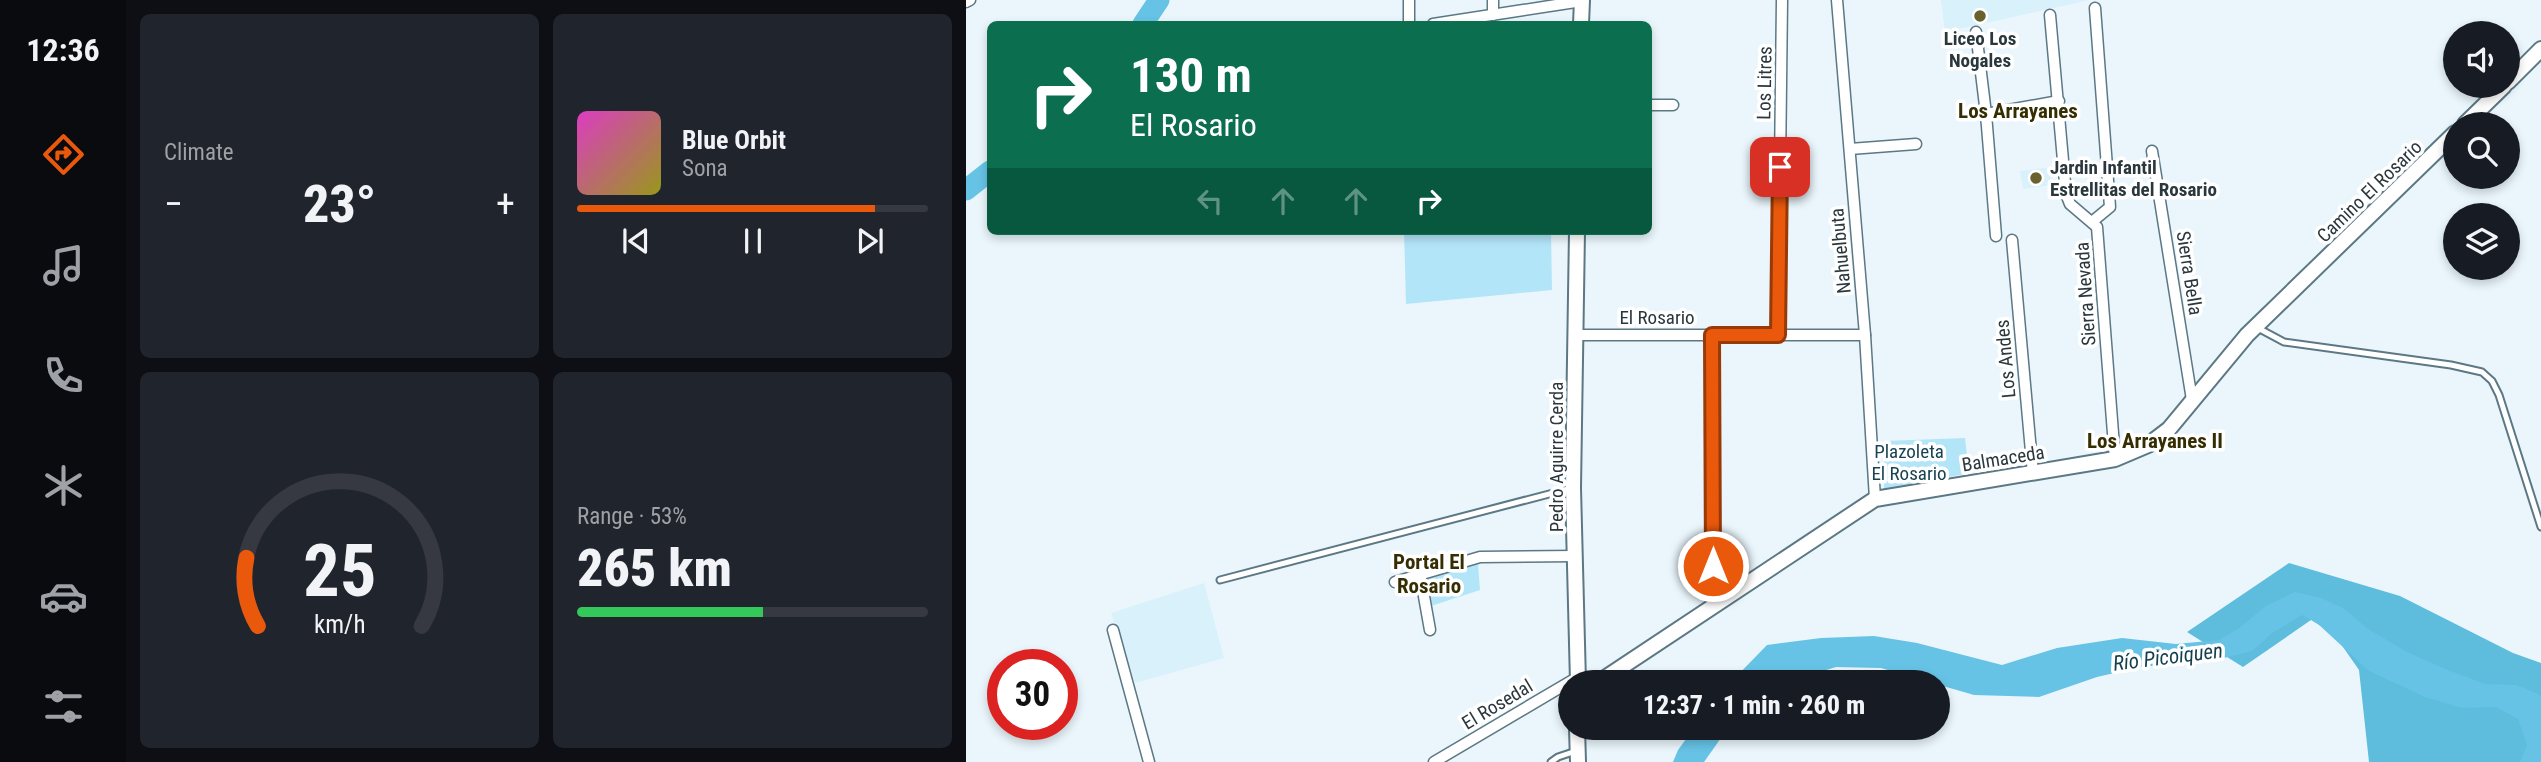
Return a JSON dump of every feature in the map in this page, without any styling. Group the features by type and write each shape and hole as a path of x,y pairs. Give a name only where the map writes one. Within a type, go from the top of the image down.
{"street":[{"path":"1409,0 1409,21"},
{"path":"1493,0 1493,15"},
{"path":"1453,21 1582,0 1581,21"},
{"name":"Los Litres","path":"1778,335 1782,0"},
{"name":"Nahuelbuta","path":"1837,0 1865,335 1875,499"},
{"path":"2093,221 2110,207 2095,8"},
{"name":"Sierra Nevada","path":"2050,15 2066,194 2070,204 2097,227 2115,459"},
{"path":"1976,32 1996,236"},
{"path":"2520,70 2541,49"},
{"path":"2477,112 2492,98"},
{"path":"1986,114 2059,102"},
{"path":"1652,105 1673,105"},
{"path":"1850,149 1916,144"},
{"name":"Camino El Rosario","path":"2309,277 2443,146"},
{"name":"Sierra Bella","path":"2152,151 2192,400"},
{"name":"Pedro Aguirre Cerda","path":"1577,235 1573,488 1578,670"},
{"name":"Los Andes","path":"2012,240 2033,474"},
{"name":"Balmaceda","path":"1617,670 1875,499 2115,459 2148,445 2169,429 2256,327 2309,277"},
{"name":"El Rosario","path":"1575,334 1865,335"},
{"path":"1712,335 1713,608"},
{"path":"1395,582 1480,558 1575,556"},
{"path":"1420,574 1430,630"},
{"path":"1113,630 1149,762"},
{"name":"El Rosedal","path":"1434,762 1558,691"}],"lane":[{"path":"2256,327 2273,338 2295,344 2451,365 2482,372 2492,381 2499,395 2541,527"},
{"path":"1220,580 1573,488"},
{"path":"1551,762 1558,757 1577,757"}],"shaded area":[{"name":"Liceo Los Nogales","path":"1941,0 2089,0 1945,32"},
{"name":"Jardin Infantil Estrellitas del Rosario","path":"2050,167 2052,185 2023,189 2020,171"},
{"path":"2289,563 2400,596 2513,653 2541,663 2541,762 2369,762 2359,670 2334,634 2311,620 2243,667 2187,632"},
{"path":"1204,583 1224,658 1135,683 1111,613"}],"green space":[{"path":"1404,235 1551,235 1552,290 1406,304"},
{"name":"Plazoleta El Rosario","path":"1965,438 1969,473 1884,490 1884,441"},
{"path":"1478,564 1480,590 1431,606 1425,578"}],"water":[{"name":"Río Picoiquen","path":"2295,592 2321,598 2343,608 2368,629 2407,652 2485,684 2516,685 2538,694 2541,697 2541,762 2520,762 2527,745 2518,719 2496,707 2462,708 2425,697 2369,671 2317,623 2302,615 2272,633 2252,651 2216,660 2141,667 2097,677 2039,697 1974,695 1950,688 1950,670 1836,667 1826,670 1743,670 1767,645 1821,638 1874,636 1917,643 2002,665 2057,648 2122,638 2176,644 2219,640 2238,629 2266,606"},
{"path":"1685,740 1720,740 1704,762 1673,762"}],"waterway":[{"path":"1145,21 1159,0"},
{"path":"966,190 987,173"}],"place":[{"name":"Liceo Los Nogales","path":"1980,16"},
{"name":"Jardin Infantil Estrellitas del Rosario","path":"2036,178"}],"district":[{"name":"Los Arrayanes","path":"2018,111"},
{"name":"Los Arrayanes II","path":"2155,441"},
{"name":"Portal El Rosario","path":"1429,574"}],"route":[{"path":"1713,566 1712,335 1778,335 1780,167"}]}
